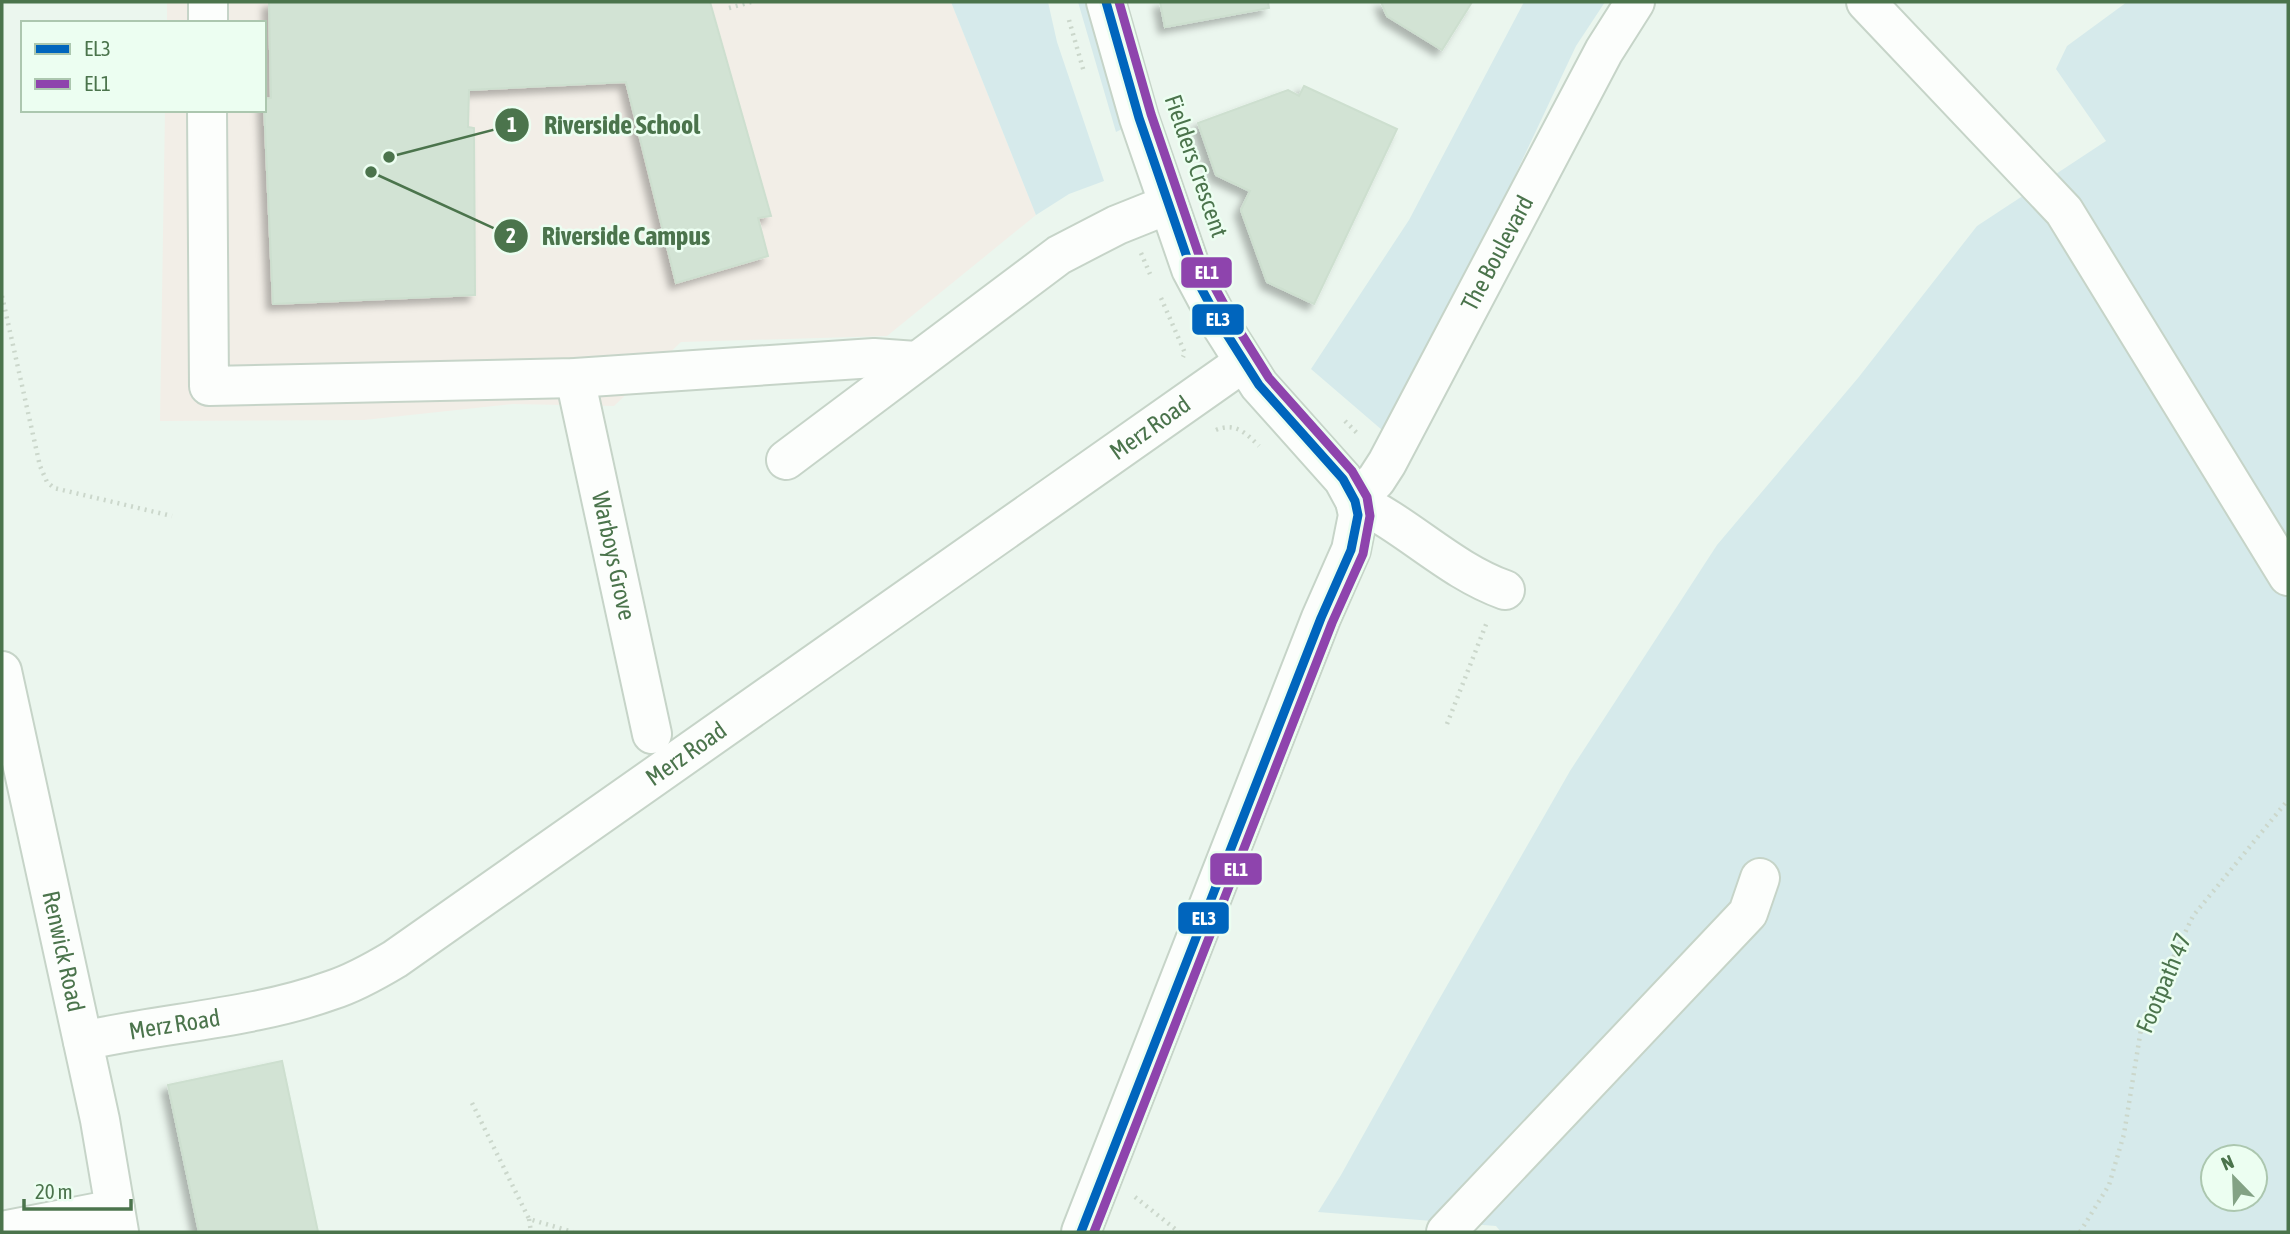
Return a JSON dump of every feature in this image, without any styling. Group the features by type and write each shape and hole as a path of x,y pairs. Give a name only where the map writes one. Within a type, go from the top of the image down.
{"street":[{"path":"208,2 208,21"},
{"name":"Fielders Crescent","path":"1106,2 1139,118 1191,269 1259,385 1343,480 1355,501"},
{"name":"The Boulevard","path":"1355,501 1376,480 1387,463 1604,51 1635,2"},
{"path":"1866,2 2064,211 2288,576"},
{"path":"207,112 209,387 575,378 874,358 916,361"},
{"path":"786,460 1059,255 1117,225 1167,205"},
{"name":"Merz Road","path":"83,1041 134,1029 226,1017 293,1003 335,989 387,964 1244,362"},
{"name":"Warboys Grove","path":"575,378 652,734"},
{"path":"1355,501 1383,514 1400,529 1470,575 1501,589"},
{"path":"1081,1232 1316,631 1351,550 1358,515 1355,501"},
{"name":"Renwick Road","path":"2,671 100,1120 117,1220"},
{"path":"1446,1232 1748,913 1760,878"},
{"path":"2,1231 117,1220"}],"path":[{"path":"729,8 751,2"},
{"path":"2,296 40,466 47,482 54,488 172,516"},
{"path":"1233,428 1241,429 1266,452"},
{"path":"1447,724 1501,589"},
{"name":"Footpath 47","path":"2080,1232 2109,1185 2124,1134 2141,1023 2193,916 2288,800"},
{"path":"472,1103 528,1219 531,1232"},
{"path":"1104,1172 1179,1232"},
{"path":"528,1219 573,1232"}],"shaded area":[{"path":"167,2 951,2 1036,215 887,336 681,342 614,406 513,404 364,420 160,421 165,112 266,112 266,21 167,21"},
{"path":"951,2 1048,2 1057,42 1104,181 1069,194 1036,215"},
{"path":"1078,2 1088,2 1094,34 1124,128 1116,132"},
{"path":"1524,2 1605,2 1576,46 1501,205 1382,430 1311,369 1409,220"},
{"path":"2127,2 2288,2 2288,1232 1501,1232 1496,1226 1318,1212 1570,771 1717,545 1858,378 1977,226 2106,141 2056,69 2067,46"}],"building":[{"path":"269,2 710,2 771,216 758,218 768,256 676,283 626,82 469,90 468,127 474,128 475,295 273,304 264,112 266,99 271,98"},
{"path":"1160,2 1268,2 1269,8 1165,27"},
{"path":"1381,2 1472,2 1442,50 1387,16"},
{"path":"1304,86 1397,129 1314,304 1267,282 1241,210 1250,191 1216,175 1198,123 1288,90 1299,96"},
{"path":"282,1061 318,1232 199,1232 168,1085"}],"transit line":[{"name":"EL3","path":"1081,1232 1321,618 1351,550 1358,515 1355,501 1343,479 1259,385 1221,325 1191,269 1139,118 1106,2"},
{"name":"EL1","path":"1094,1232 1332,623 1363,554 1370,516 1367,497 1352,471 1269,378 1202,264 1151,114 1119,2"}],"place":[{"name":"Riverside School","path":"389,157"},
{"name":"Riverside Campus","path":"371,172"}]}
